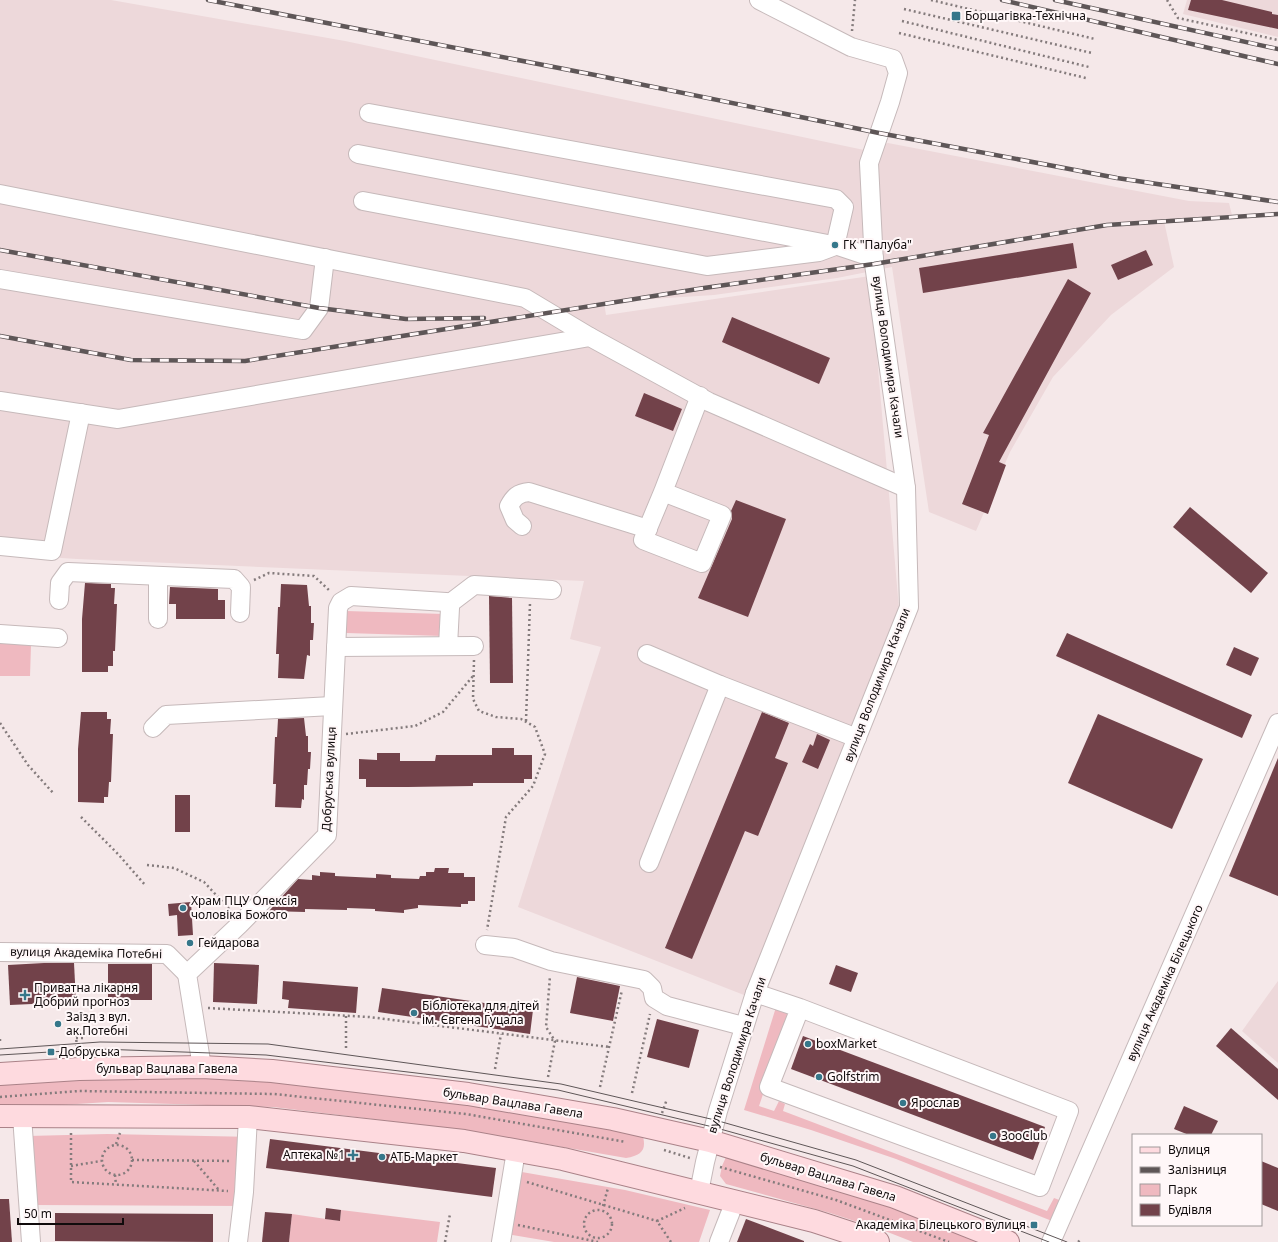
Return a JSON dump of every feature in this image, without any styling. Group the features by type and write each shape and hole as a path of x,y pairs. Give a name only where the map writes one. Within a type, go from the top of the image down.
{"main road":[{"name":"бульвар Вацлава Гавела","path":"0,1074 79,1069 202,1067 272,1071 468,1094 613,1119 710,1141 895,1197 1008,1242"},
{"path":"0,1116 248,1116 464,1141 562,1159 695,1199 735,1201 814,1221 878,1242"}],"street":[{"name":"вулиця Володимира Качали","path":"695,1199 743,1026 909,607 906,488 874,258 869,163 898,73 892,59 851,47 759,0"},
{"path":"369,113 836,199 844,207 835,246"},
{"path":"358,154 835,246 874,258"},
{"path":"0,194 525,298 590,337 700,396 906,488"},
{"path":"363,201 707,266 819,252 835,246"},
{"path":"0,279 303,330 319,308 325,258"},
{"path":"0,401 118,418 590,337"},
{"path":"663,492 722,515 702,563 643,540 700,396"},
{"path":"0,546 52,551 81,413"},
{"path":"522,526 515,520 509,506 514,497 522,493 529,492 648,529"},
{"path":"59,600 60,583 68,572 234,579 242,587 240,613"},
{"path":"158,576 158,619"},
{"path":"449,604 474,585 552,590"},
{"path":"341,602 351,596 443,600 449,604"},
{"name":"Добруська вулиця","path":"187,974 242,922 327,835 332,706 338,608 341,602"},
{"path":"448,646 449,604"},
{"path":"0,634 58,638"},
{"path":"336,647 474,646"},
{"path":"647,654 720,685 857,738"},
{"path":"649,862 720,685"},
{"path":"153,728 166,715 332,706"},
{"name":"вулиця Академіка Білецького","path":"1051,1242 1278,723"},
{"path":"485,945 514,948 551,961 625,976 648,983 652,988 654,998 667,1006 743,1026"},
{"name":"вулиця Академіка Потебні","path":"0,952 168,954 187,974"},
{"path":"187,974 202,1067"},
{"path":"755,993 800,1008 1069,1111 1040,1187 769,1087 800,1008"},
{"path":"22,1116 31,1242"},
{"path":"238,1242 244,1192 248,1116"},
{"path":"501,1242 513,1177 516,1151"},
{"path":"719,1242 735,1201"}],"path":[{"path":"851,35 855,0"},
{"path":"931,0 1095,39"},
{"path":"1167,0 1178,18 1278,40"},
{"path":"904,9 1092,53"},
{"path":"902,21 1089,67"},
{"path":"899,33 1086,78"},
{"path":"242,587 269,573 314,576 341,602"},
{"path":"526,722 531,589"},
{"path":"474,646 473,699 479,711 496,718 521,719 535,727 545,754 533,786 506,817 485,945"},
{"path":"332,735 415,726 443,712 474,676"},
{"path":"0,723 28,765 54,794"},
{"path":"80,817 118,854 146,886"},
{"path":"147,865 174,868 204,882 242,922"},
{"path":"548,1077 555,1040 546,1027 551,961"},
{"path":"600,1087 625,976"},
{"path":"632,1093 654,998"},
{"path":"192,1008 369,1017 609,1047"},
{"path":"346,1016 346,1050"},
{"path":"494,1069 501,1034"},
{"path":"77,1055 76,1037 83,1038"},
{"path":"662,1114 667,1099"},
{"path":"71,1132 71,1182 244,1192"},
{"path":"116,1144 128,1149 132,1160 128,1170 124,1174 107,1172 101,1161 105,1150 116,1144"},
{"path":"132,1160 246,1161"},
{"path":"71,1166 101,1161"},
{"path":"194,1161 219,1190"},
{"path":"115,1174 116,1185"},
{"path":"513,1177 656,1221 671,1242"},
{"path":"602,1210 610,1182"},
{"path":"656,1221 695,1199"},
{"path":"596,1239 606,1237 612,1229 612,1217 602,1210 590,1212 584,1222 587,1233 598,1242"},
{"path":"446,1242 450,1214"},
{"path":"504,1222 598,1242"},
{"path":"1078,1242 1082,1238"}],"shaded area":[{"path":"0,0 111,0 345,41 864,150 888,143 1189,201 1229,203 1232,215 1164,221 1174,267 1111,315 1053,377 1010,452 976,531 929,512 892,267 837,278 714,295 604,302 606,315 870,276 899,609 744,995 518,907 601,647 570,639 584,581 77,559 0,554"},
{"path":"1187,0 1278,0 1278,37 1183,14"},
{"path":"1278,981 1278,1063 1242,1031"}],"green space":[{"path":"346,611 444,614 443,636 346,633"},
{"path":"0,643 31,644 30,676 0,676"},
{"path":"777,1004 790,1015 759,1106 774,1111 779,1101 785,1104 783,1111 1047,1211 1054,1198 1062,1201 1052,1221 896,1159 811,1130 744,1110"},
{"path":"107,1076 271,1077 466,1097 642,1133 644,1147 640,1153 626,1158 464,1130 273,1107 108,1102 0,1109 0,1083"},
{"path":"107,1134 255,1137 246,1206 35,1205 28,1136"},
{"path":"726,1157 837,1187 987,1242 913,1242 830,1213 726,1184 720,1176"},
{"path":"516,1171 625,1190 710,1210 699,1242 554,1242 507,1234"},
{"path":"341,1210 440,1222 437,1242 289,1242 292,1214 340,1221"}],"building":[{"path":"1191,0 1222,0 1272,12 1272,14 1278,15 1278,29 1188,10"},
{"path":"1073,243 1077,268 923,293 919,268"},
{"path":"1146,250 1153,265 1118,280 1111,265"},
{"path":"1068,279 1091,293 999,462 1006,465 988,514 962,504 989,435 983,433"},
{"path":"732,317 830,358 819,384 722,342"},
{"path":"644,393 682,409 673,431 635,416"},
{"path":"736,500 786,519 748,617 698,598 732,519 731,511"},
{"path":"1190,507 1268,573 1251,593 1173,527"},
{"path":"85,583 111,584 111,588 115,588 114,604 117,604 115,651 113,651 113,666 108,666 108,672 82,672 82,619"},
{"path":"281,584 307,585 309,606 311,606 311,623 314,623 313,640 310,640 310,656 307,655 304,679 278,678 279,654 276,654 278,607 280,607"},
{"path":"170,587 218,589 218,600 225,600 225,619 176,619 176,604 169,604"},
{"path":"489,596 512,598 513,683 490,683"},
{"path":"1067,633 1252,715 1242,738 1056,656"},
{"path":"1234,647 1259,658 1251,676 1226,665"},
{"path":"81,712 107,712 107,719 111,719 110,734 113,734 111,782 109,782 108,797 104,797 104,803 78,802 78,749"},
{"path":"762,712 789,723 775,758 788,763 758,836 745,831 692,959 665,948"},
{"path":"1098,714 1203,759 1172,829 1068,783"},
{"path":"304,718 306,736 308,736 308,752 311,752 307,785 304,785 304,800 302,799 301,808 275,807 276,784 273,784 275,737 277,737 278,719"},
{"path":"817,734 830,740 818,769 802,762 810,744 813,746"},
{"path":"492,748 514,748 514,755 532,755 532,779 524,779 524,783 473,783 473,786 366,787 366,779 359,779 359,759 377,760 377,753 400,753 400,761 435,761 436,755 492,755"},
{"path":"1278,758 1278,896 1229,876"},
{"path":"175,795 190,795 190,832 175,832"},
{"path":"435,868 449,868 448,873 464,873 464,877 475,877 475,901 468,901 468,904 461,904 461,907 418,905 418,908 404,910 404,913 375,911 375,909 347,908 347,910 305,909 305,912 269,911 298,879 312,880 312,875 320,876 320,872 335,873 335,876 376,878 376,874 391,875 391,878 419,879 420,876 426,876 426,872 434,872"},
{"path":"191,902 193,935 178,936 177,915 169,916 168,904"},
{"path":"74,963 76,1002 10,1005 8,965"},
{"path":"214,963 259,965 257,1004 213,1002"},
{"path":"108,964 152,964 152,1000 108,1000"},
{"path":"836,965 858,973 851,992 829,984"},
{"path":"577,977 620,986 613,1021 570,1013"},
{"path":"283,981 358,987 356,1013 288,1008 289,1000 282,999"},
{"path":"382,988 533,1010 530,1034 378,1012"},
{"path":"657,1019 699,1030 689,1068 647,1057"},
{"path":"1231,1028 1278,1069 1278,1100 1216,1046"},
{"path":"803,1036 1045,1127 1033,1160 791,1069"},
{"path":"1184,1106 1218,1121 1212,1134 1186,1134 1174,1129"},
{"path":"270,1139 496,1168 492,1197 266,1168"},
{"path":"1262,1161 1278,1168 1278,1211 1262,1204"},
{"path":"0,1199 9,1199 12,1242 0,1242"},
{"path":"326,1208 341,1210 340,1221 325,1219"},
{"path":"265,1212 292,1214 289,1242 262,1242"},
{"path":"55,1213 213,1214 213,1242 55,1241"},
{"path":"746,1219 804,1241 804,1242 737,1242"}],"tram line":[{"path":"0,1049 100,1042 268,1044 561,1084 715,1120 856,1160 1067,1242"},
{"path":"0,1055 100,1049 266,1055 558,1090 713,1127 853,1166 1049,1242"}],"railway":[{"path":"208,0 595,75 879,133 1117,178 1278,202"},
{"path":"1002,0 1278,64"},
{"path":"1055,0 1278,49"},
{"path":"0,336 131,360 245,361 704,288 874,264 1107,225 1278,214"},
{"path":"0,250 319,308 406,319 484,318"}],"place":[{"name":"Борщагівка-Технічна","path":"956,16"},
{"name":"ГК \"Палуба\"","path":"835,245"},
{"name":"Храм ПЦУ Олексія чоловіка Божого","path":"183,908"},
{"name":"Гейдарова","path":"190,943"},
{"name":"Приватна лікарня Добрий прогноз","path":"25,995"},
{"name":"Бібліотека для дітей ім. Євгена Гуцала","path":"414,1013"},
{"name":"Заїзд з вул. ак.Потебні","path":"58,1024"},
{"name":"boxMarket","path":"808,1044"},
{"name":"Добруська","path":"51,1052"},
{"name":"Golfstrim","path":"819,1077"},
{"name":"Ярослав","path":"903,1103"},
{"name":"ЗооClub","path":"993,1136"},
{"name":"Аптека №1","path":"353,1155"},
{"name":"АТБ-Маркет","path":"382,1157"},
{"name":"Академіка Білецького вулиця","path":"1034,1225"}]}
